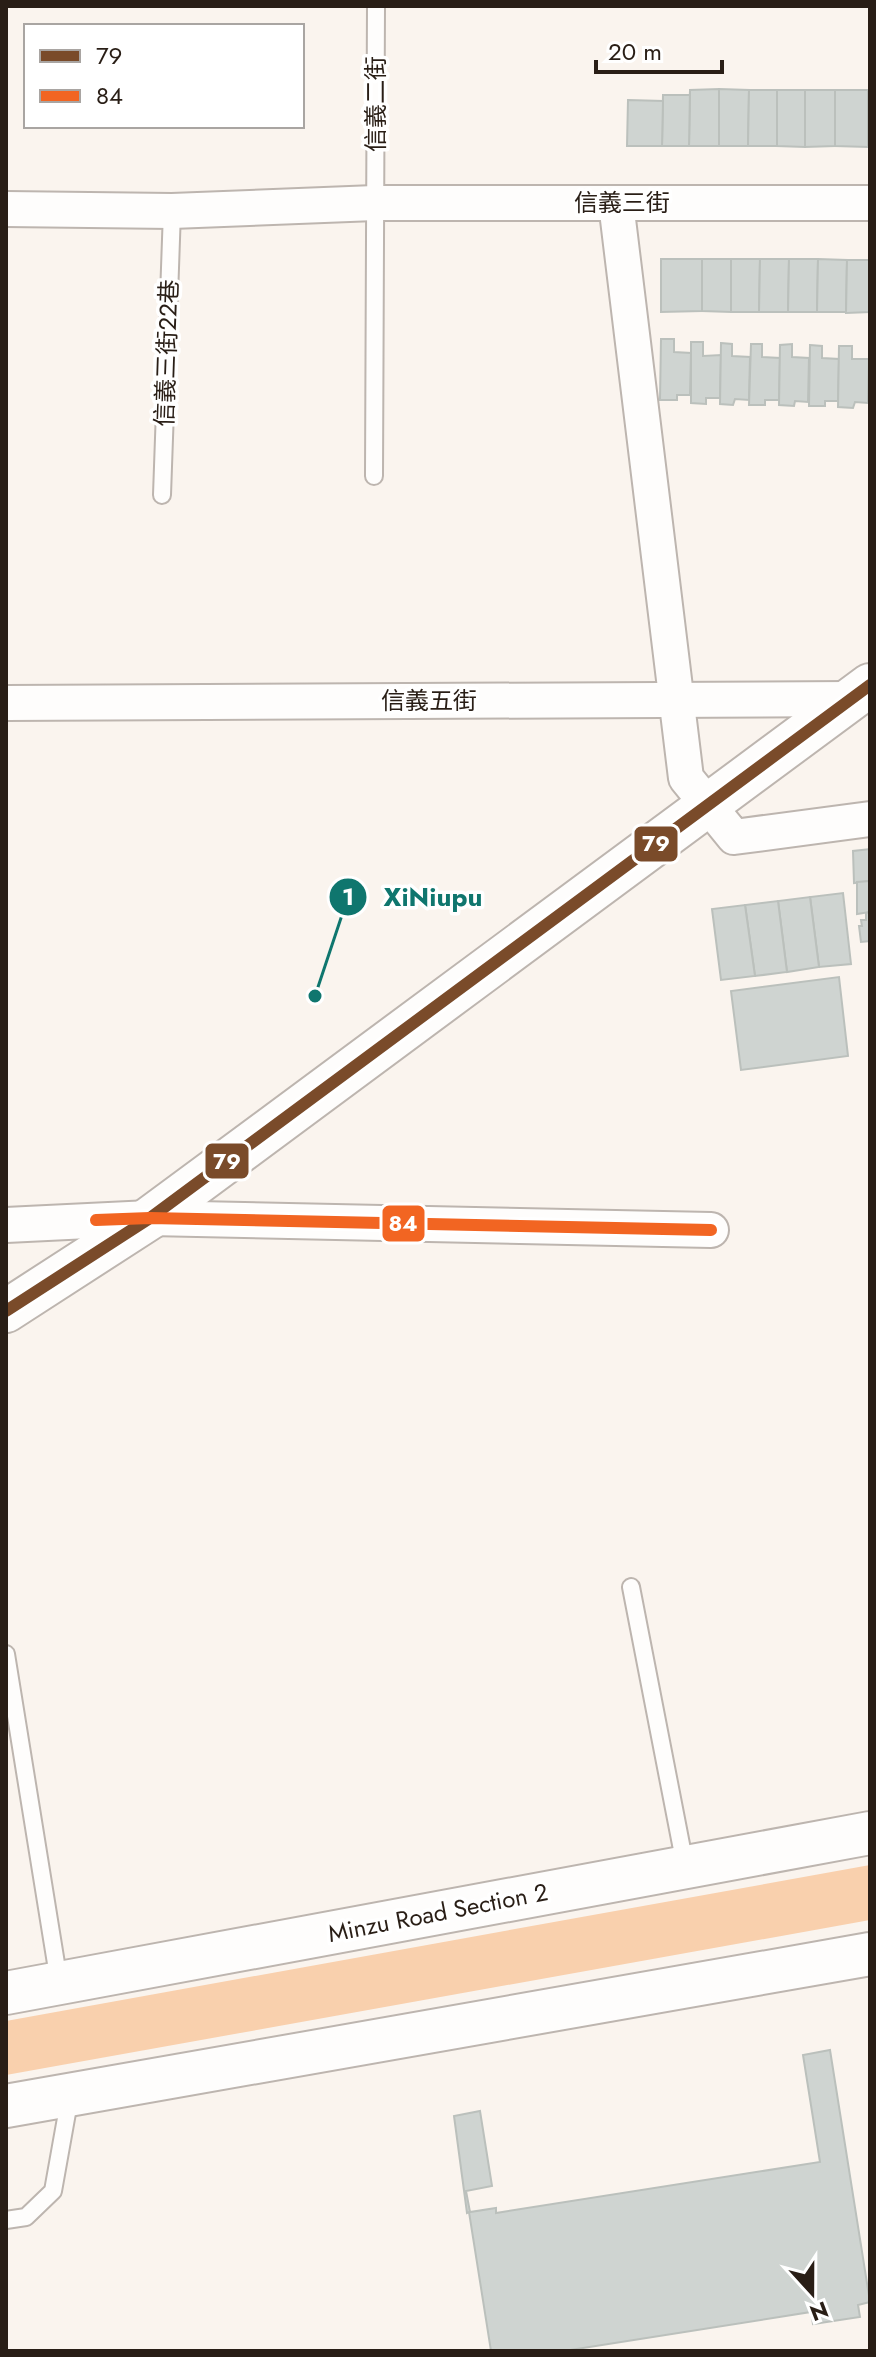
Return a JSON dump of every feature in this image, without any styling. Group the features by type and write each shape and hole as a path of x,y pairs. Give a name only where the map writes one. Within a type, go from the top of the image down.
{"street":[{"name":"信義三街","path":"6,209 172,211 375,203 870,203"},
{"path":"616,203 686,778 734,837 870,819"},
{"path":"6,1311 150,1218 861,692"},
{"name":"信義五街","path":"6,703 677,700 861,692"},
{"path":"6,1225 150,1218 711,1230"},
{"name":"Minzu Road Section 2","path":"6,1993 870,1833"},
{"path":"6,2106 870,1954"}],"lane":[{"name":"信義二街","path":"375,203 376,6"},
{"path":"374,476 375,203"},
{"name":"信義三街22巷","path":"162,495 172,211"},
{"path":"631,1587 686,1867"},
{"path":"6,1654 59,1983"},
{"path":"6,2220 26,2217 53,2191 70,2094"}],"shaded area":[{"path":"870,1865 870,1920 6,2075 6,2021"}],"building":[{"path":"719,89 749,90 748,146 719,146"},
{"path":"719,89 719,146 689,146 690,90"},
{"path":"749,90 777,90 777,146 748,146"},
{"path":"777,90 805,90 805,147 777,146"},
{"path":"805,90 835,90 835,146 805,147"},
{"path":"835,90 868,90 868,147 835,146"},
{"path":"663,95 690,95 689,146 662,146"},
{"path":"628,100 663,101 662,146 627,146"},
{"path":"661,259 702,259 702,311 661,312"},
{"path":"702,259 731,259 731,312 702,311"},
{"path":"731,259 760,259 759,312 731,312"},
{"path":"760,259 789,259 788,312 759,312"},
{"path":"789,259 818,259 817,312 788,312"},
{"path":"818,259 847,260 846,312 817,312"},
{"path":"847,260 870,260 870,312 846,313"},
{"path":"661,339 674,339 674,352 691,353 690,395 677,395 677,400 660,400"},
{"path":"691,342 703,342 703,356 721,355 720,398 706,398 706,404 691,403"},
{"path":"721,343 732,344 732,356 750,357 749,400 735,399 733,405 720,404"},
{"path":"751,344 762,344 762,357 780,358 779,400 765,400 765,405 749,405"},
{"path":"792,344 792,357 809,358 808,402 795,401 794,406 779,405 780,345"},
{"path":"810,345 822,346 822,358 839,359 838,401 825,401 825,406 809,406"},
{"path":"839,346 852,346 852,359 869,359 868,403 855,402 853,408 838,407"},
{"path":"870,849 870,881 854,883 853,851"},
{"path":"870,881 870,912 857,914 857,882"},
{"path":"843,893 851,964 819,967 810,897"},
{"path":"810,897 819,967 787,972 778,901"},
{"path":"778,901 787,972 755,976 745,905"},
{"path":"745,905 755,976 721,980 712,909"},
{"path":"870,912 870,941 861,942 859,926 862,926 861,920 866,920 866,913"},
{"path":"839,977 848,1056 741,1070 731,991"},
{"path":"830,2050 870,2302 858,2305 860,2317 813,2324 811,2312 564,2351 491,2351 454,2116 480,2111 492,2186 466,2191 470,2212 496,2208 496,2213 820,2162 803,2055"}],"transit line":[{"name":"79","path":"6,1311 150,1218 870,685"},
{"name":"84","path":"96,1220 150,1218 711,1230"}],"place":[{"name":"XiNiupu","path":"315,996"}]}
